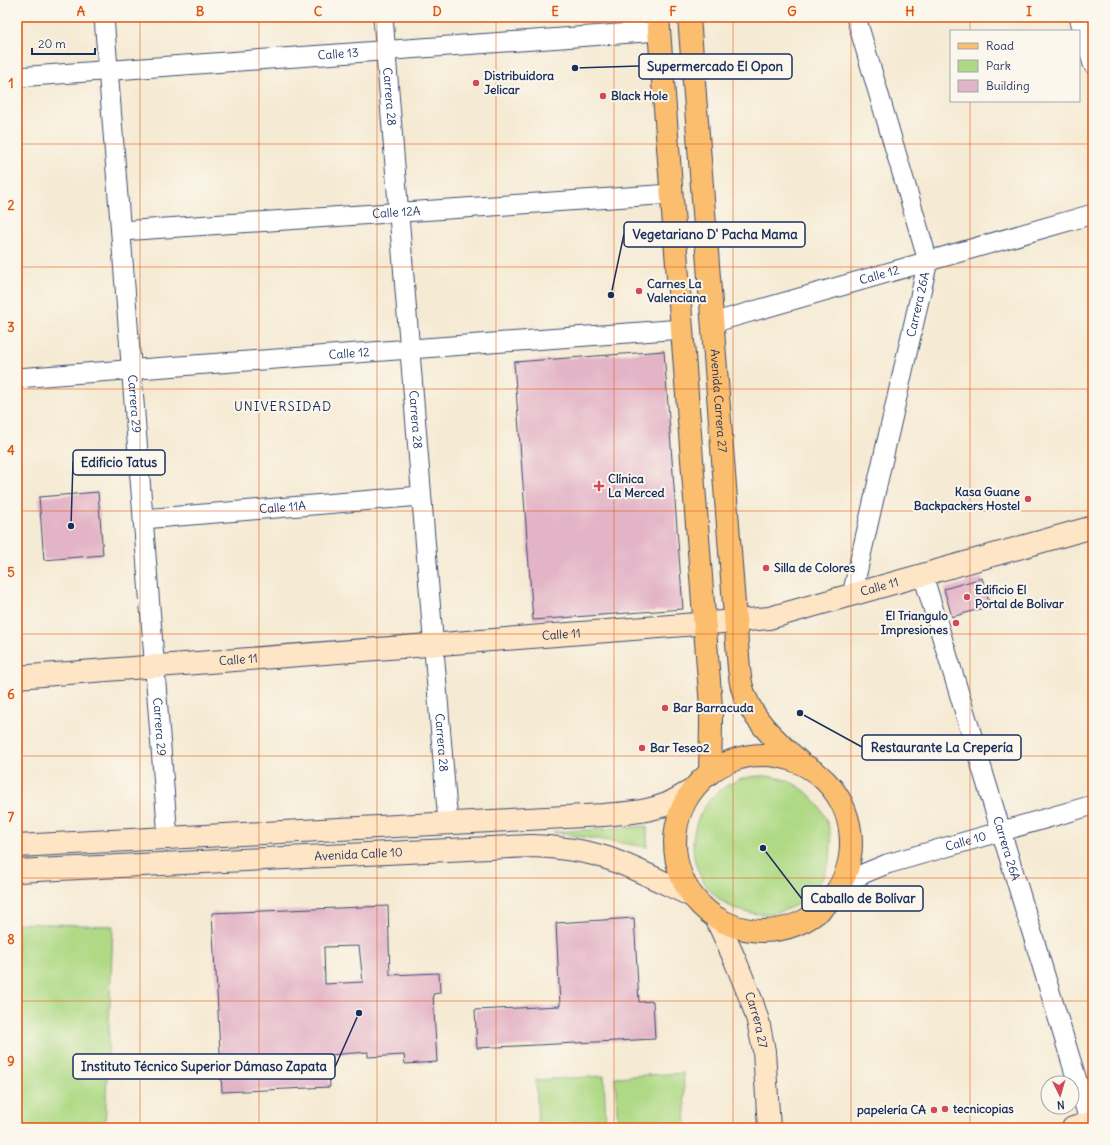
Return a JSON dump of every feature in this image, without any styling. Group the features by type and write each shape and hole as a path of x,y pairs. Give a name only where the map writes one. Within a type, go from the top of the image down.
{"main road":[{"name":"Avenida Carrera 27","path":"691,18 738,668 742,688 750,708 772,737 801,764"},
{"path":"658,24 711,707 710,773"},
{"path":"754,755 778,756 801,764 821,777 837,795 848,817 852,841 849,865 841,886 827,904 810,918 785,929 757,931 731,926 702,908 692,896 679,871 674,844 678,816 691,791 710,773 730,761 754,755"}],"street":[{"name":"Carrera 29","path":"104,17 168,838"},
{"name":"Carrera 28","path":"383,17 448,823"},
{"name":"Carrera 26A","path":"852,595 928,262 856,17"},
{"path":"1079,17 1093,64"},
{"name":"Calle 13","path":"17,77 386,50 658,24"},
{"name":"Calle 12A","path":"121,231 672,194"},
{"name":"Calle 12","path":"712,323 1093,214"},
{"name":"Calle 12","path":"17,378 682,329"},
{"name":"Calle 11A","path":"143,519 421,496"},
{"name":"Calle 11","path":"17,676 769,618 1093,526"},
{"name":"Carrera 26A","path":"923,575 1001,831 1085,1124"},
{"path":"17,846 628,813 668,804 691,791"},
{"name":"Calle 10","path":"841,886 865,873 887,864 1093,805"},
{"name":"Avenida Calle 10","path":"17,871 531,846 576,851 606,858 692,896"},
{"name":"Carrera 27","path":"716,918 738,967 758,1021 764,1051 769,1128"}],"green space":[{"path":"755,776 769,776 795,784 811,796 823,812 826,819 830,832 830,858 826,871 823,878 811,894 795,906 788,909 769,914 755,914 729,906 713,894 701,878 698,871 693,852 693,838 701,812 713,796 729,784 736,781"},
{"path":"647,826 647,847 553,832"},
{"path":"17,923 113,926 105,1128 17,1128"},
{"path":"683,1073 686,1128 618,1128 615,1077"},
{"path":"604,1076 606,1128 538,1128 536,1080"}],"building":[{"name":"Clínica La Merced","path":"664,351 683,609 533,620 514,362"},
{"path":"98,492 103,555 44,560 39,497"},
{"name":"Edificio El Portal de Bolivar","path":"982,578 990,606 952,617 944,589"},
{"path":"388,906 390,975 439,973 440,993 433,994 437,1062 405,1064 404,1055 368,1057 368,1052 328,1055 330,1087 222,1092 212,913","holes":["359,946 363,982 325,984 324,947"]},
{"path":"634,918 639,1002 653,1001 655,1039 477,1048 475,1010 560,1006 556,923"}],"place":[{"name":"Supermercado El Opon","path":"575,68"},
{"name":"Distribuidora Jelicar","path":"476,83"},
{"name":"Black Hole","path":"603,96"},
{"name":"Carnes La Valenciana","path":"639,291"},
{"name":"Vegetariano D' Pacha Mama","path":"611,295"},
{"name":"Clínica La Merced","path":"599,486"},
{"name":"Kasa Guane Backpackers Hostel","path":"1028,499"},
{"name":"Edificio Tatus","path":"71,526"},
{"name":"Silla de Colores","path":"766,568"},
{"name":"Edificio El Portal de Bolivar","path":"967,597"},
{"name":"El Triangulo Impresiones","path":"956,623"},
{"name":"Bar Barracuda","path":"665,708"},
{"name":"Restaurante La Crepería","path":"800,713"},
{"name":"Bar Teseo2","path":"642,748"},
{"name":"Caballo de Bolívar","path":"763,848"},
{"name":"Instituto Técnico Superior Dámaso Zapata","path":"359,1013"},
{"name":"tecnicopias","path":"945,1109"},
{"name":"papelería CA","path":"934,1110"}],"district":[{"name":"UNIVERSIDAD","path":"283,406"}]}
